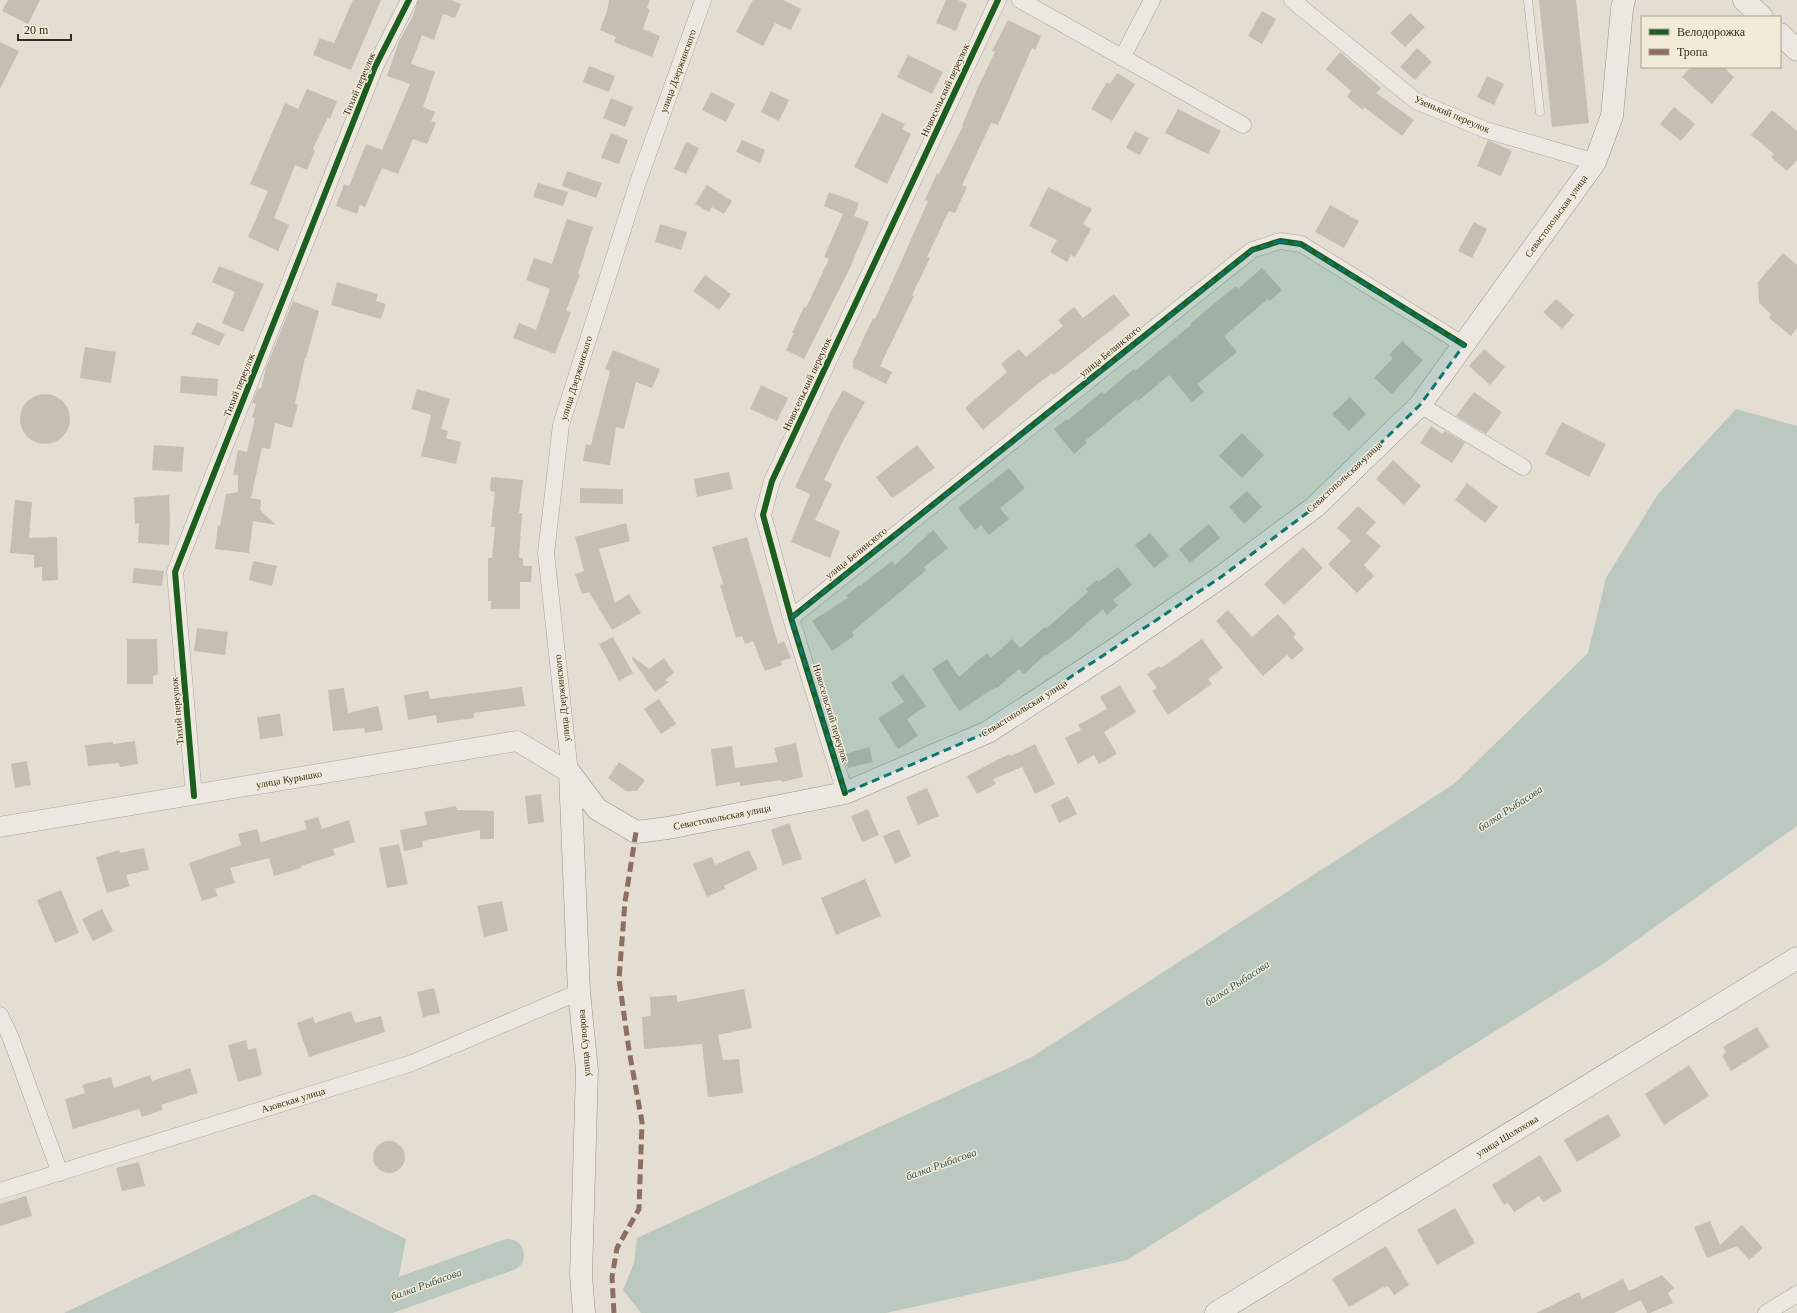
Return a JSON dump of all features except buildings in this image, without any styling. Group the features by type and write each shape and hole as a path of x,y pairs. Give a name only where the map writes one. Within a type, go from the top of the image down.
{"main road":[{"name":"Севастопольская улица","path":"570,773 597,809 636,832 668,828 845,793 988,732 1114,650 1221,577 1315,507 1420,405 1595,162 1612,116 1624,0"},
{"path":"1744,0 1761,16"},
{"path":"1781,35 1797,50"},
{"name":"улица Суворова","path":"570,773 579,992 588,1070 581,1275 584,1313"},
{"name":"улица Шолохова","path":"1216,1313 1797,958"}],"street":[{"name":"Тихий переулок","path":"194,796 175,572 376,67 409,0"},
{"name":"улица Дзержинского","path":"570,773 546,553 561,425 637,185 703,0"},
{"name":"Новосельский переулок","path":"845,793 791,618 763,515 772,481 998,0"},
{"path":"1020,0 1243,125"},
{"path":"1122,58 1152,0"},
{"name":"Узенький переулок","path":"1292,0 1416,101 1486,130 1595,162"},
{"name":"улица Белинского","path":"791,618 1252,250 1280,241 1301,244 1464,345"},
{"path":"1420,405 1523,467"},
{"name":"улица Курышко","path":"0,827 194,796 517,741 570,773"},
{"name":"Азовская улица","path":"0,1191 412,1063 579,992"},
{"path":"0,1015 10,1036 60,1173"},
{"path":"1766,1313 1797,1294"}],"lane":[{"path":"1528,0 1540,112"}],"highlighted area":[{"path":"1280,241 1301,244 1464,345 1420,405 1315,507 1221,577 988,732 845,793 791,618 1252,250"}],"water":[{"path":"1736,409 1797,426 1797,826 1600,966 1127,1260 886,1313 641,1313 623,1290 634,1263 637,1238 1032,1057 1454,784 1588,653 1606,578 1658,494"},
{"path":"314,1194 406,1239 392,1313 64,1313"}],"waterway":[{"name":"балка Рыбасова","path":"345,1313 508,1255"}],"marked path":[{"path":"614,1313 612,1277 617,1248 639,1209 642,1122 629,1050 619,979 625,902 636,832"}],"cycle path":[{"path":"194,796 175,572 375,67 409,0"},
{"path":"845,793 791,618 763,515 772,481 998,0"},
{"path":"791,618 1252,250 1280,241 1301,244 1464,345"}]}
